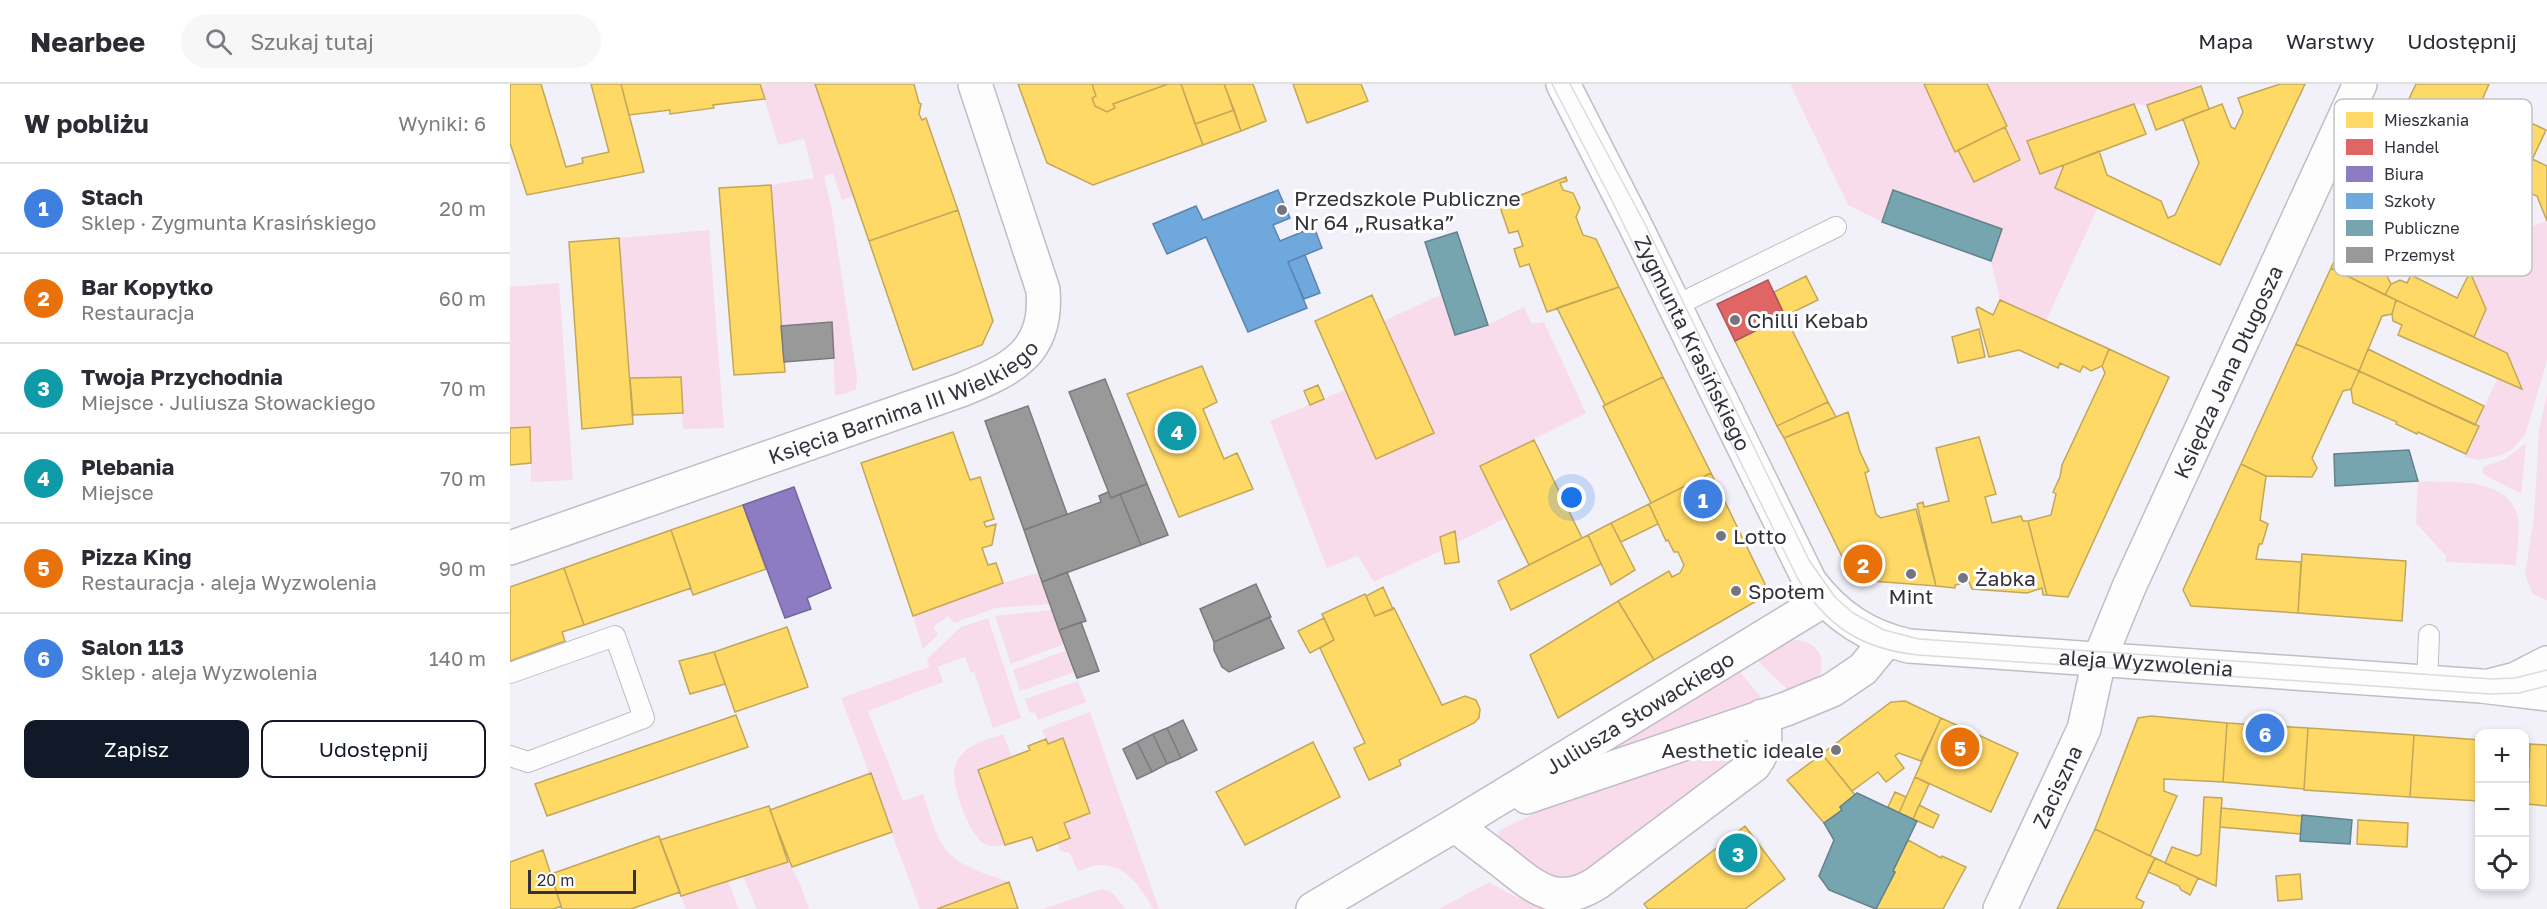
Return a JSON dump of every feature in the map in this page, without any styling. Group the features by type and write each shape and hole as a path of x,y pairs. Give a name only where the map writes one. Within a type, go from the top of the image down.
{"street":[{"name":"Księcia Barnima III Wielkiego","path":"510,548 961,390 1001,372 1029,351 1043,322 1043,290 975,84"},
{"name":"Zygmunta Krasińskiego","path":"1563,84 1810,582 1824,600"},
{"name":"Księdza Jana Długosza","path":"2353,99 2360,84"},
{"name":"Księdza Jana Długosza","path":"2099,660 2138,569 2334,141"},
{"name":"aleja Wyzwolenia","path":"1824,600 1853,625 1886,640 1909,646 2481,686 2547,694"},
{"name":"Juliusza Słowackiego","path":"1312,909 1455,825 1824,600"},
{"name":"Juliusza Słowackiego","path":"1455,825 1510,803 1762,717 1841,686 1863,669 1886,640"},
{"name":"Zaciszna","path":"2000,909 2084,729 2099,660"},
{"name":"aleja Wyzwolenia","path":"2481,686 2516,680 2547,663"},
{"path":"1455,825 1540,890 1559,896 1581,892 1597,883 1754,765 1766,739 1762,717"}],"lane":[{"path":"1675,306 1836,227"},
{"path":"2427,682 2429,635"},
{"path":"510,673 615,636 644,718 528,762 510,756"}],"shaded area":[{"path":"760,84 815,84 854,196 842,200 833,173 824,177 831,205 857,377 856,390 835,396 832,322 781,326 771,185 814,178 804,139 778,145"},
{"path":"1790,84 1924,84 1955,151 1958,150 1974,181 2006,126 1987,84 2201,84 2147,105 2134,104 2027,141 2040,174 2064,165 2056,188 2098,207 2046,321 2000,300 1991,261 2002,229 1893,190 1882,222 1848,205"},
{"path":"2547,221 2547,361 2525,435 2511,450 2499,456 2478,460 2465,457 2479,427 2475,425 2498,378 2522,388 2507,353 2474,337 2486,309 2472,276 2532,276 2532,226"},
{"path":"709,230 724,428 683,429 680,377 630,378 619,238"},
{"path":"559,283 573,480 531,482 530,427 510,428 510,287"},
{"path":"1442,294 1456,335 1488,325 1524,307 1532,324 1544,322 1586,413 1480,466 1505,518 1456,543 1455,531 1440,537 1442,550 1374,582 1358,556 1327,568 1270,421 1345,390 1376,459 1433,433 1384,321"},
{"path":"2547,394 2547,600 2533,594 2525,575 2534,517 2539,430"},
{"path":"2526,443 2521,494 2483,474 2483,467 2505,459"},
{"path":"2418,481 2475,484 2501,493 2511,502 2517,514 2519,533 2516,565 2446,562 2446,556 2416,523"},
{"path":"1038,573 1050,604 995,608 954,623 948,616 933,627 938,635 923,649 913,616 1003,583"},
{"path":"1052,610 1064,644 1011,664 995,616"},
{"path":"988,618 1021,718 993,728 974,672 971,673 965,657 938,667 943,682 868,711 903,801 923,794 934,828 947,851 953,857 980,872 1009,882 937,909 920,909 841,698 929,667 927,659 961,627"},
{"path":"1799,640 1812,645 1820,653 1821,671 1819,678 1790,692 1756,659 1791,641"},
{"path":"1067,650 1075,672 1020,691 1013,670"},
{"path":"1738,670 1764,701 1614,751 1614,746"},
{"path":"1078,681 1086,702 1038,720 1035,712 1030,713 1025,699"},
{"path":"1090,712 1159,909 1153,909 1139,886 1126,873 1101,865 1078,871 1070,853 1060,851 1058,843 1070,838 1064,823 1090,813 1063,738 1048,744 1042,730"},
{"path":"1003,734 1012,757 978,770 1005,845 990,846 977,837 966,818 961,807 954,774 957,762 966,750"},
{"path":"1744,741 1749,745 1749,752 1594,874 1558,886 1496,838 1500,830 1550,806"},
{"path":"788,862 800,884 809,909 757,909 743,876"},
{"path":"728,881 739,909 686,909 681,896"},
{"path":"1489,882 1512,895 1548,909 1439,909"},
{"path":"1102,889 1114,894 1125,909 1043,909"}],"building: Mieszkania":[{"path":"510,84 541,84 566,167 583,163 582,158 609,152 591,84 621,84 644,172 527,195 510,143"},
{"path":"621,84 760,84 765,99 713,105 714,108 670,114 670,110 629,115"},
{"path":"815,84 914,84 921,104 919,114 922,120 926,118 958,210 869,241"},
{"path":"1018,84 1092,84 1096,96 1092,98 1095,106 1107,112 1115,108 1113,104 1168,84 1181,84 1203,145 1093,185 1047,163"},
{"path":"1092,84 1168,84 1113,104 1115,108 1107,112 1095,106 1092,98 1096,96"},
{"path":"1181,84 1224,84 1234,110 1195,124"},
{"path":"1224,84 1253,84 1266,121 1241,131"},
{"path":"1293,84 1361,84 1368,101 1307,123"},
{"path":"1924,84 1987,84 2007,126 1955,152"},
{"path":"2280,84 2305,84 2220,265 2055,188 2064,165 2099,151 2107,175 2161,201 2168,218 2175,215 2199,163 2183,119 2222,104 2231,127 2235,129 2243,112 2238,98"},
{"path":"2416,84 2489,84 2482,99 2409,99"},
{"path":"2201,86 2209,109 2156,130 2147,105"},
{"path":"2134,104 2146,134 2040,174 2027,141"},
{"path":"1234,110 1241,131 1203,145 1195,124"},
{"path":"2532,123 2546,130 2532,160"},
{"path":"2005,127 2020,160 1974,182 1958,150"},
{"path":"2532,159 2547,166 2547,221 2537,196 2532,194"},
{"path":"1566,177 1567,181 1560,183 1563,190 1573,193 1580,208 1576,217 1583,235 1596,239 1619,287 1547,312 1529,264 1520,267 1514,249 1523,246 1518,231 1509,233 1499,204"},
{"path":"771,185 785,372 734,375 719,188"},
{"path":"958,210 993,321 982,345 913,370 869,241"},
{"path":"619,238 633,424 582,429 569,242"},
{"path":"2331,268 2334,269 2334,276 2347,276 2396,300 2392,314 2382,316 2359,371 2296,344"},
{"path":"1806,276 1818,300 1785,316 1774,292"},
{"path":"2347,276 2387,276 2391,284 2385,295"},
{"path":"2410,276 2413,276 2457,298 2468,276 2472,276 2486,309 2474,337 2385,295 2391,284 2400,280 2407,283"},
{"path":"1619,287 1663,377 1605,405 1557,308"},
{"path":"1372,295 1434,433 1376,459 1315,321"},
{"path":"2000,300 2109,349 2102,366 2091,371 2083,366 2080,372 2060,363 2058,368 2019,350 1989,357 1976,309 1978,307 1993,315"},
{"path":"2396,300 2507,353 2522,389 2398,335 2402,325 2393,321 2392,314"},
{"path":"1785,316 1828,402 1777,426 1735,341"},
{"path":"1979,329 1985,357 1958,363 1952,337"},
{"path":"2296,344 2359,371 2351,389 2343,391 2312,458 2317,468 2312,477 2266,476 2241,464"},
{"path":"2109,349 2169,377 2068,597 2047,595 2028,521 2051,515 2056,494 2053,492 2060,477 2062,465 2105,373 2102,366"},
{"path":"2368,349 2484,406 2475,425 2359,371"},
{"path":"1202,366 1217,402 1203,409 1224,459 1237,453 1253,489 1179,517 1127,394"},
{"path":"2359,371 2479,426 2466,454 2418,432 2417,434 2396,424 2397,422 2353,403 2351,389"},
{"path":"681,377 683,413 633,415 630,378"},
{"path":"1663,377 1711,473 1651,503 1603,406"},
{"path":"1318,385 1324,399 1310,405 1304,391"},
{"path":"1828,402 1836,417 1784,438 1777,426"},
{"path":"1848,412 1860,452 1869,471 1865,473 1876,514 1881,518 1916,509 1936,586 1859,580 1851,575 1784,438"},
{"path":"530,427 531,463 510,465 510,428"},
{"path":"953,432 970,480 980,477 994,519 984,522 986,527 996,524 992,545 982,548 988,565 996,563 1003,583 913,616 861,463"},
{"path":"1979,437 1996,494 1985,497 1992,523 2021,516 2023,521 2028,521 2047,595 2043,595 2042,588 2027,593 1972,589 1969,582 1955,585 1955,588 1936,586 1917,504 1923,502 1924,507 1949,501 1936,448"},
{"path":"1534,440 1582,538 1529,565 1480,466"},
{"path":"2241,464 2266,476 2260,520 2268,524 2262,544 2259,544 2256,559 2301,562 2298,613 2191,606 2183,590"},
{"path":"1711,473 1765,584 1760,599 1654,660 1618,601 1669,571 1672,577 1680,573 1684,565 1678,552 1674,552 1668,540 1666,541 1649,504"},
{"path":"1649,504 1658,524 1621,542 1611,523"},
{"path":"743,505 766,569 693,595 671,530"},
{"path":"1611,523 1635,570 1611,585 1588,535"},
{"path":"671,530 691,588 584,625 564,568"},
{"path":"1455,531 1459,562 1445,564 1440,537"},
{"path":"1588,535 1601,564 1511,610 1498,581"},
{"path":"2302,554 2406,561 2402,621 2298,613"},
{"path":"564,568 584,625 562,632 565,641 510,661 510,587"},
{"path":"1383,587 1393,609 1375,616 1366,596"},
{"path":"1365,594 1375,616 1394,608 1442,705 1465,696 1476,700 1480,709 1479,718 1474,723 1399,760 1401,765 1369,780 1354,748 1365,743 1320,648 1334,640 1322,614"},
{"path":"1618,601 1654,660 1558,718 1530,655"},
{"path":"1324,618 1334,640 1310,653 1298,631"},
{"path":"787,627 808,687 735,712 714,652"},
{"path":"714,652 725,684 690,694 679,661"},
{"path":"1905,701 1941,718 1921,761 1899,753 1895,756 1904,768 1886,782 1878,772 1852,791 1822,754 1891,702"},
{"path":"736,715 748,747 547,816 535,784"},
{"path":"2151,716 2227,723 2223,782 2164,779 2164,791 2177,796 2150,856 2095,829 2138,718"},
{"path":"1941,718 2018,753 1991,812 1915,777"},
{"path":"2227,723 2308,728 2304,789 2223,782"},
{"path":"2308,728 2414,735 2410,797 2304,790"},
{"path":"2414,735 2475,740 2475,801 2410,797"},
{"path":"1063,738 1090,813 1064,823 1070,838 1053,845 1037,851 1032,837 1005,845 978,770 1030,750 1028,746 1046,739 1048,744"},
{"path":"1313,742 1340,797 1245,845 1216,792"},
{"path":"2530,744 2547,745 2547,806 2529,804"},
{"path":"1822,754 1855,795 1840,807 1842,810 1824,823 1787,780"},
{"path":"871,773 892,832 792,867 770,810"},
{"path":"1915,777 1929,784 1913,819 1899,813"},
{"path":"1895,792 1906,797 1899,813 1888,807"},
{"path":"2204,797 2222,798 2216,886 2165,863 2172,847 2197,856 2201,854"},
{"path":"1919,805 1939,815 1933,828 1913,819"},
{"path":"769,806 788,862 681,896 660,840"},
{"path":"2221,808 2302,816 2301,834 2220,827"},
{"path":"2358,820 2408,823 2407,847 2357,844"},
{"path":"1745,826 1785,879 1745,909 1648,909 1644,904"},
{"path":"2095,829 2155,858 2136,898 2144,902 2141,909 2057,909"},
{"path":"659,836 680,892 631,909 562,909 551,874"},
{"path":"1908,840 1941,858 1942,856 1966,867 1943,909 1876,909"},
{"path":"543,850 561,906 554,909 510,909 510,862"},
{"path":"2155,858 2198,878 2190,895 2181,890 2179,886 2148,872"},
{"path":"2300,874 2302,899 2278,901 2276,876"},
{"path":"1009,882 1018,909 937,909"}],"building: Handel":[{"path":"1768,280 1785,316 1735,341 1717,304"}],"building: Biura":[{"path":"794,487 831,588 807,598 811,609 785,618 743,505"}],"building: Szkoły":[{"path":"1278,190 1290,218 1273,225 1280,241 1314,227 1322,248 1288,262 1307,308 1248,332 1206,237 1167,254 1153,224 1196,206 1203,220"},
{"path":"1305,255 1320,293 1304,299 1288,262"}],"building: Publiczne":[{"path":"1893,190 2002,229 1991,261 1882,222"},
{"path":"1457,232 1488,325 1455,335 1425,242"},
{"path":"2409,450 2418,481 2335,486 2334,454"},
{"path":"1857,793 1917,821 1876,909 1829,890 1819,876 1834,840 1824,823 1842,810 1840,807"},
{"path":"2302,815 2352,820 2350,844 2300,841"}],"building: Przemysł":[{"path":"832,322 834,358 784,362 781,326"},
{"path":"1105,379 1147,484 1111,498 1069,392"},
{"path":"1028,406 1067,514 1024,530 985,421"},
{"path":"1147,484 1168,535 1141,545 1120,494"},
{"path":"1108,492 1111,498 1120,494 1141,545 1042,582 1024,530 1101,502 1099,496"},
{"path":"1067,572 1086,621 1059,630 1042,582"},
{"path":"1256,584 1271,617 1214,642 1200,609"},
{"path":"1269,617 1284,648 1229,672 1222,667 1214,650 1214,642"},
{"path":"1081,622 1099,671 1077,678 1059,630"},
{"path":"1183,720 1197,750 1181,758 1167,728"},
{"path":"1167,728 1181,758 1167,764 1153,734"},
{"path":"1153,734 1167,764 1152,772 1137,742"},
{"path":"1137,742 1152,772 1137,779 1123,749"}],"tram line":[{"path":"1552,84 1798,579 1821,610 1848,633 1880,647 1918,655 2490,694 2519,693 2547,686"},
{"path":"1570,84 1645,224 1809,560 1835,597 1853,613 1884,630 1919,639 2492,679 2515,678 2547,670"}],"place":[{"name":"Przedszkole Publiczne Nr 64 „Rusałka”","path":"1282,210"},
{"name":"Chilli Kebab","path":"1735,320"},
{"name":"Plebania","path":"1177,431"},
{"name":"Stach","path":"1703,499"},
{"name":"Lotto","path":"1721,536"},
{"name":"Bar Kopytko","path":"1863,564"},
{"name":"Mint","path":"1911,574"},
{"name":"Żabka","path":"1963,578"},
{"name":"Społem","path":"1736,591"},
{"name":"Salon 113","path":"2265,733"},
{"name":"Pizza King","path":"1960,747"},
{"name":"Aesthetic ideale","path":"1836,750"},
{"name":"Twoja Przychodnia","path":"1738,853"}]}
